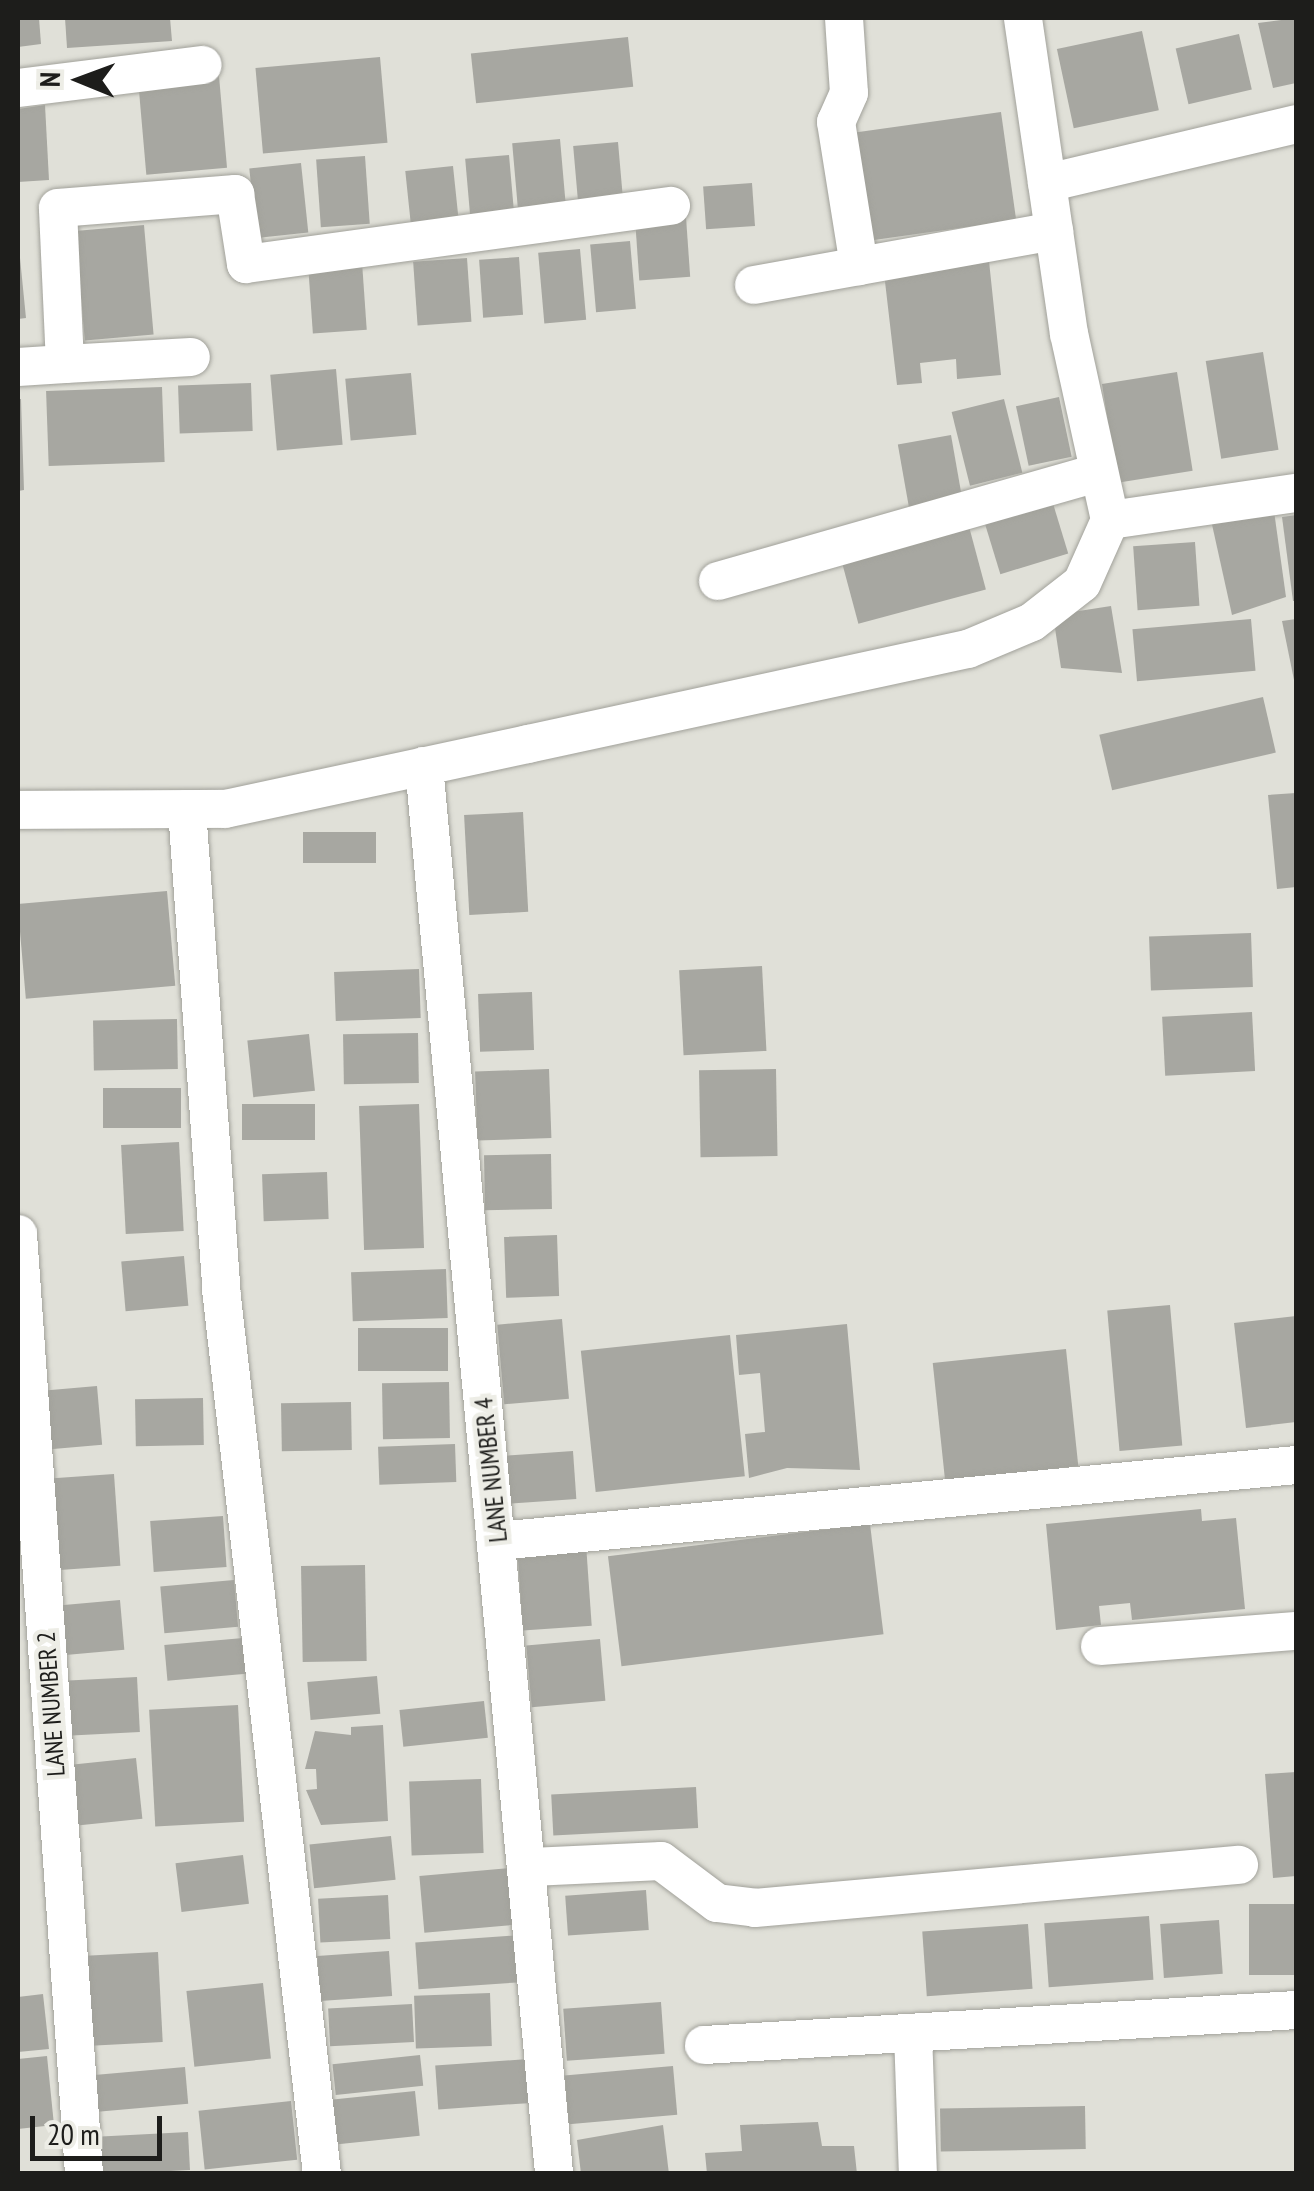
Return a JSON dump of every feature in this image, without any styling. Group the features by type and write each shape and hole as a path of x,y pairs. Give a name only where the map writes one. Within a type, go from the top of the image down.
{"street":[{"path":"844,18 849,93 836,122 859,266"},
{"path":"18,810 187,809 424,766 968,649 1032,622 1082,583 1110,520 1054,231 1023,18"},
{"path":"18,88 203,65"},
{"path":"1047,183 1296,124"},
{"path":"64,364 58,208 236,194 246,264 671,206"},
{"path":"754,285 1054,231"},
{"path":"18,367 190,357"},
{"path":"718,581 1098,473"},
{"path":"1110,520 1296,493"},
{"name":"LANE NUMBER 4","path":"424,766 531,1867 554,2174"},
{"path":"187,809 222,1289 322,2174"},
{"name":"LANE NUMBER 2","path":"18,1234 84,2174"},
{"path":"498,1541 1296,1466"},
{"path":"1100,1646 1296,1631"},
{"path":"531,1867 661,1861 717,1903 755,1908 1238,1865"},
{"path":"704,2044 1296,2010"},
{"path":"913,2034 918,2174"}],"building":[{"path":"18,18 39,18 41,44 18,47"},
{"path":"65,18 170,18 172,41 67,48"},
{"path":"1296,18 1296,83 1273,88 1258,23"},
{"path":"1142,31 1159,110 1074,128 1057,49"},
{"path":"1239,34 1252,90 1188,104 1176,49"},
{"path":"628,37 633,87 476,103 471,54"},
{"path":"380,57 387,143 263,154 255,68"},
{"path":"219,76 227,168 146,175 138,83"},
{"path":"45,105 49,180 18,182 18,109"},
{"path":"1001,112 1016,220 860,242 845,134"},
{"path":"560,139 566,203 518,207 512,143"},
{"path":"618,142 623,198 578,202 573,146"},
{"path":"509,155 515,221 471,225 465,159"},
{"path":"365,156 370,224 321,227 316,159"},
{"path":"301,163 308,233 257,238 249,168"},
{"path":"453,166 459,228 412,233 405,171"},
{"path":"752,183 755,226 706,229 703,186"},
{"path":"686,217 690,277 639,280 635,221"},
{"path":"144,225 154,335 85,341 75,231"},
{"path":"18,238 26,318 18,319"},
{"path":"630,241 636,309 596,312 590,244"},
{"path":"580,249 586,320 544,323 538,253"},
{"path":"519,257 523,315 483,318 479,260"},
{"path":"467,258 471,322 418,326 413,262"},
{"path":"989,261 1001,375 957,379 956,359 920,363 922,383 897,385 884,273"},
{"path":"362,262 367,330 313,334 308,266"},
{"path":"1263,352 1278,450 1221,459 1206,361"},
{"path":"336,369 343,445 277,450 270,375"},
{"path":"1177,372 1193,471 1118,483 1102,384"},
{"path":"411,373 416,435 351,441 345,379"},
{"path":"251,383 253,431 180,434 178,386"},
{"path":"162,387 165,462 49,466 46,391"},
{"path":"1059,397 1072,457 1029,466 1016,406"},
{"path":"18,399 24,490 18,491"},
{"path":"1004,399 1022,473 970,486 952,412"},
{"path":"951,435 962,500 909,509 898,444"},
{"path":"1051,497 1068,553 1000,574 983,518"},
{"path":"1274,511 1286,597 1232,615 1211,520"},
{"path":"1296,515 1296,601 1293,601 1282,517"},
{"path":"967,519 986,590 858,624 839,553"},
{"path":"1195,542 1199,606 1138,610 1133,546"},
{"path":"1111,606 1122,673 1061,668 1053,615"},
{"path":"1251,619 1256,671 1137,681 1132,629"},
{"path":"1296,619 1296,680 1294,680 1282,621"},
{"path":"1263,697 1276,753 1112,790 1099,735"},
{"path":"1296,793 1296,887 1277,889 1268,795"},
{"path":"523,812 528,912 469,915 464,815"},
{"path":"303,832 376,832 376,863 303,863"},
{"path":"167,891 175,986 26,999 18,904"},
{"path":"1251,933 1253,987 1151,991 1149,937"},
{"path":"762,966 766,1051 684,1055 679,970"},
{"path":"419,969 421,1018 336,1021 334,972"},
{"path":"532,992 534,1050 480,1052 478,994"},
{"path":"1252,1012 1255,1071 1165,1076 1162,1017"},
{"path":"177,1019 178,1069 94,1070 93,1020"},
{"path":"418,1033 419,1083 344,1084 343,1034"},
{"path":"309,1034 315,1091 253,1097 247,1040"},
{"path":"549,1069 551,1138 477,1141 475,1072"},
{"path":"776,1069 778,1156 701,1157 699,1070"},
{"path":"103,1088 181,1088 181,1128 103,1128"},
{"path":"242,1104 315,1104 315,1140 242,1140"},
{"path":"419,1104 424,1248 364,1250 359,1106"},
{"path":"179,1142 184,1231 126,1234 121,1145"},
{"path":"551,1154 552,1209 485,1210 484,1155"},
{"path":"327,1172 329,1219 264,1221 262,1174"},
{"path":"557,1235 559,1296 506,1298 504,1237"},
{"path":"184,1256 188,1306 126,1311 121,1261"},
{"path":"446,1269 448,1318 353,1321 351,1272"},
{"path":"1170,1305 1182,1445 1120,1451 1107,1310"},
{"path":"1296,1316 1296,1422 1246,1428 1234,1323"},
{"path":"562,1319 569,1399 504,1404 497,1325"},
{"path":"847,1324 860,1470 787,1468 749,1478 745,1434 765,1432 760,1373 739,1375 736,1335"},
{"path":"358,1328 448,1328 448,1371 358,1371"},
{"path":"730,1335 745,1476 596,1492 581,1351"},
{"path":"1066,1349 1078,1466 945,1480 933,1363"},
{"path":"449,1382 450,1438 383,1439 382,1383"},
{"path":"97,1386 102,1445 50,1449 45,1391"},
{"path":"203,1398 204,1445 136,1446 135,1399"},
{"path":"351,1402 352,1450 282,1451 281,1403"},
{"path":"455,1444 456,1482 379,1485 378,1447"},
{"path":"573,1451 576,1499 505,1504 501,1456"},
{"path":"114,1474 120,1566 53,1571 46,1479"},
{"path":"1201,1509 1202,1521 1236,1518 1245,1609 1132,1620 1130,1603 1099,1606 1101,1625 1056,1630 1046,1524"},
{"path":"223,1516 227,1567 154,1572 150,1521"},
{"path":"870,1524 884,1634 621,1666 608,1556"},
{"path":"586,1544 592,1626 523,1631 517,1549"},
{"path":"365,1565 367,1661 303,1662 301,1566"},
{"path":"234,1580 238,1627 164,1633 160,1586"},
{"path":"120,1600 124,1650 66,1655 61,1605"},
{"path":"243,1638 246,1674 167,1681 164,1645"},
{"path":"600,1639 605,1701 532,1707 526,1645"},
{"path":"377,1676 380,1714 311,1720 307,1682"},
{"path":"137,1677 140,1732 62,1736 59,1681"},
{"path":"484,1701 488,1738 403,1747 399,1710"},
{"path":"238,1705 244,1822 155,1826 149,1710"},
{"path":"383,1725 388,1821 321,1825 306,1790 317,1789 316,1769 305,1769 315,1731 351,1735 351,1727"},
{"path":"136,1758 142,1819 68,1827 61,1766"},
{"path":"1296,1772 1296,1876 1273,1878 1265,1774"},
{"path":"481,1779 484,1853 412,1855 409,1782"},
{"path":"696,1787 698,1828 553,1836 551,1795"},
{"path":"391,1836 396,1880 314,1888 309,1845"},
{"path":"243,1855 249,1904 181,1912 176,1863"},
{"path":"521,1867 526,1924 424,1933 419,1876"},
{"path":"646,1890 649,1930 568,1936 565,1896"},
{"path":"388,1895 390,1939 320,1943 318,1899"},
{"path":"1249,1904 1296,1904 1296,1975 1249,1975"},
{"path":"1149,1916 1153,1980 1049,1987 1044,1923"},
{"path":"1219,1920 1223,1974 1164,1978 1160,1924"},
{"path":"1028,1924 1033,1989 927,1996 922,1931"},
{"path":"522,1935 525,1982 419,1989 415,1942"},
{"path":"389,1951 392,1996 320,2001 317,1956"},
{"path":"158,1952 163,2042 91,2046 86,1956"},
{"path":"263,1983 271,2059 194,2067 186,1991"},
{"path":"490,1993 492,2046 416,2049 414,1996"},
{"path":"43,1994 49,2049 18,2052 18,1997"},
{"path":"661,2002 665,2054 567,2061 563,2009"},
{"path":"412,2004 414,2042 330,2046 328,2008"},
{"path":"420,2055 423,2086 336,2095 332,2064"},
{"path":"47,2056 54,2125 18,2129 18,2059"},
{"path":"528,2059 531,2103 438,2109 435,2065"},
{"path":"673,2066 677,2115 569,2124 564,2075"},
{"path":"185,2067 188,2104 84,2113 80,2076"},
{"path":"415,2091 420,2136 328,2145 324,2101"},
{"path":"291,2101 297,2160 205,2169 199,2111"},
{"path":"1085,2106 1086,2149 941,2152 940,2109"},
{"path":"818,2122 822,2146 854,2146 857,2174 707,2174 705,2153 742,2151 740,2125"},
{"path":"663,2125 669,2174 581,2174 577,2140"},
{"path":"188,2132 190,2170 89,2174 87,2137"}]}
